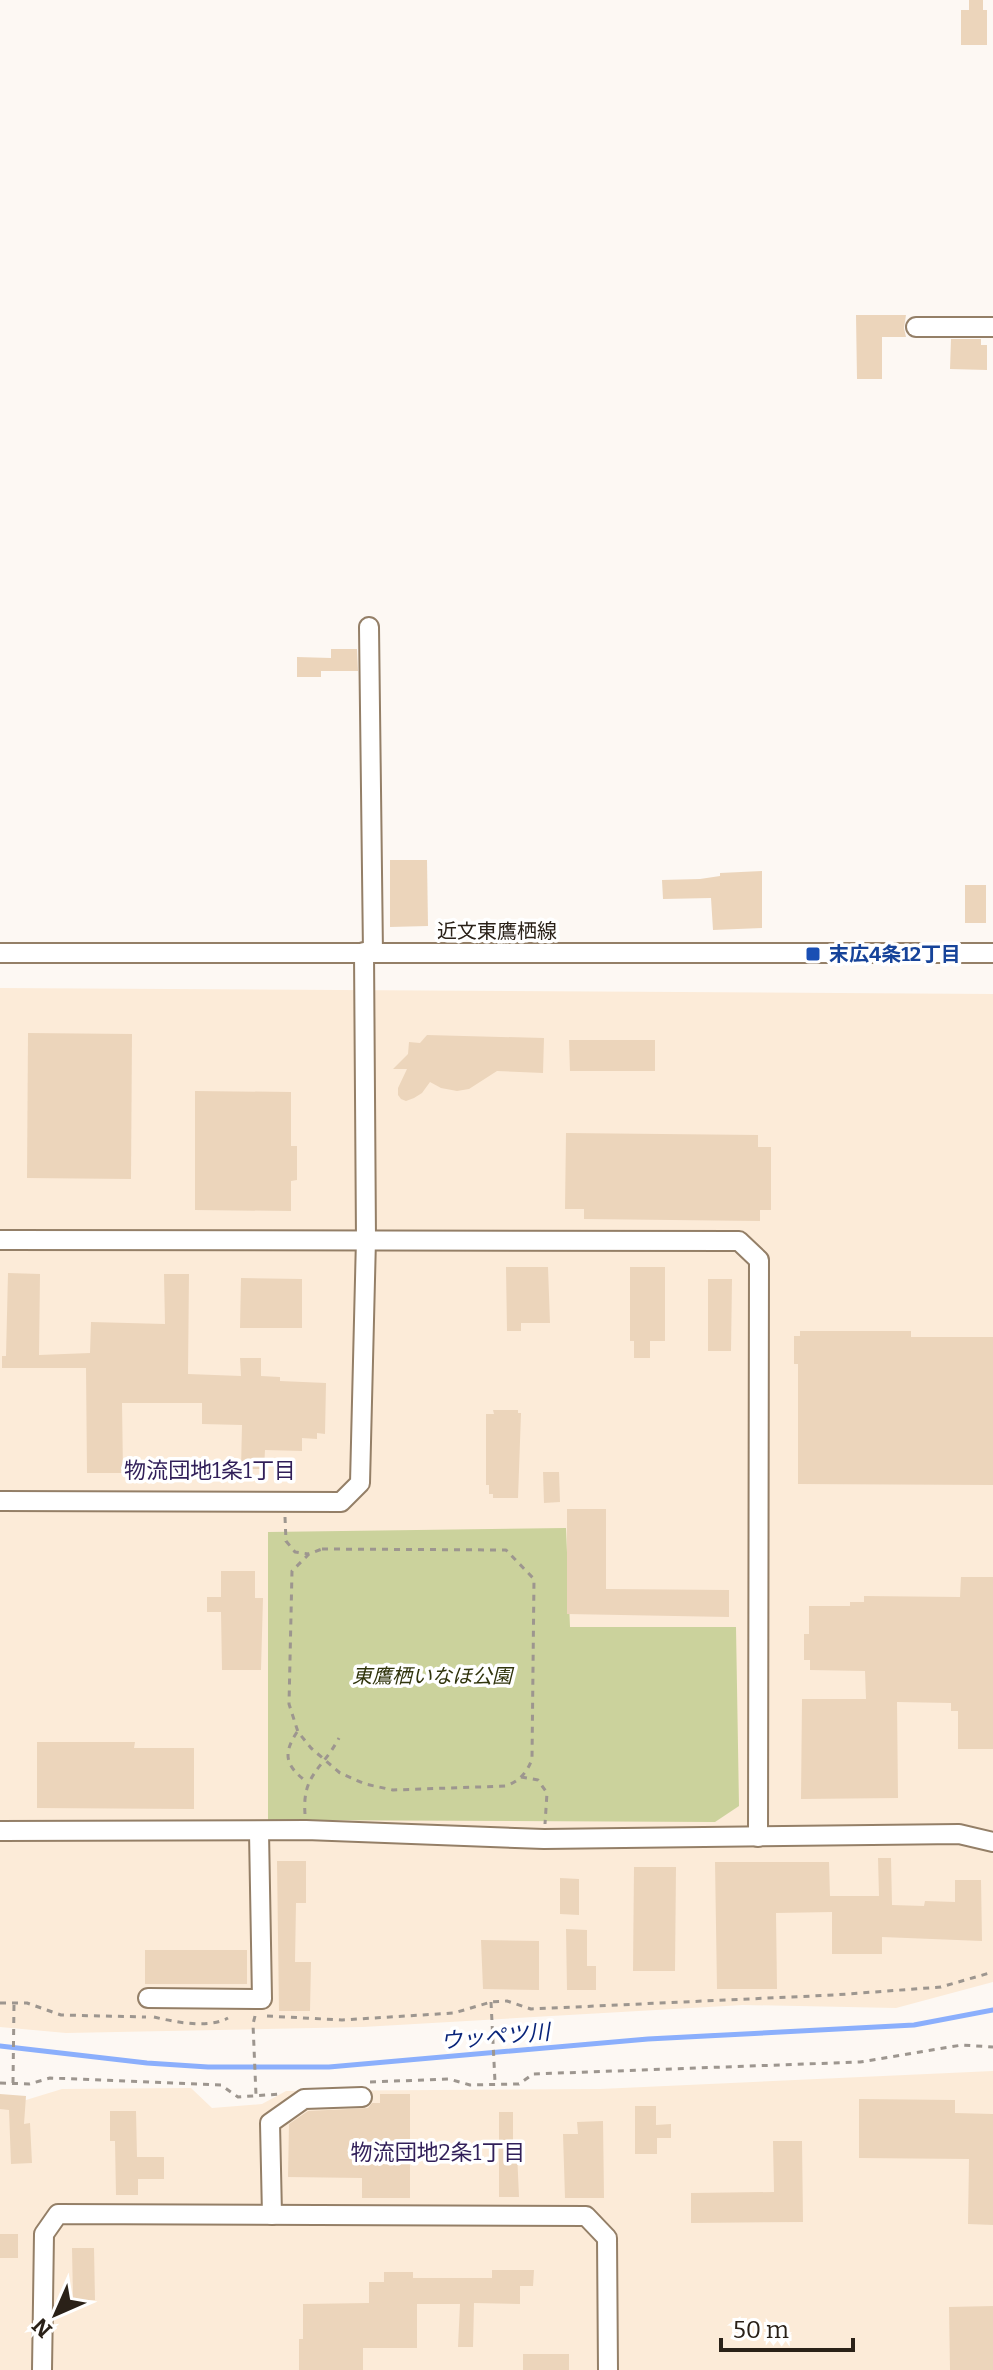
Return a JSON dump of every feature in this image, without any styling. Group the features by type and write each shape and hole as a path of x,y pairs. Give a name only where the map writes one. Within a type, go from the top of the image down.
{"street":[{"path":"916,327 993,327"},
{"path":"0,1501 341,1502 360,1483 366,1239 369,627"},
{"name":"近文東鷹栖線","path":"0,953 993,953"},
{"path":"0,1240 739,1241 759,1260 758,1837"},
{"path":"0,1831 306,1830 544,1839 959,1834 993,1842"},
{"path":"148,1998 262,1999 259,1832"},
{"path":"272,2215 270,2123 304,2099 362,2097"},
{"path":"42,2370 44,2234 58,2214 586,2216 607,2238 608,2370"}],"path":[{"path":"284,1502 286,1541 295,1552 309,1554"},
{"path":"322,1549 506,1550 534,1579 532,1759 521,1777 506,1786 393,1790 365,1784 324,1762 298,1732 289,1704 292,1571 309,1554 322,1549"},
{"path":"298,1732 288,1746 288,1760 294,1772 307,1782"},
{"path":"306,1830 304,1795 307,1782 339,1738"},
{"path":"521,1777 538,1780 547,1793 544,1839"},
{"path":"244,2015 342,2020 454,2013 491,2002 507,2001 531,2009 834,1995 941,1987 993,1972"},
{"path":"491,2002 495,2083"},
{"path":"0,2003 27,2003 61,2015 154,2017 174,2022 219,2023 233,2015"},
{"path":"13,2085 14,2003"},
{"path":"255,2016 256,2096"},
{"path":"733,2066 860,2062 962,2045 993,2047"}],"shaded area":[{"path":"0,988 993,994 993,1982 896,2008 743,2005 363,2027 66,2033 0,2027"},
{"path":"993,2071 993,2370 0,2370 0,2100 13,2104 62,2089 191,2088 212,2108 262,2104 286,2091 600,2089"}],"green space":[{"name":"東鷹栖いなほ公園","path":"566,1528 570,1627 736,1627 739,1806 715,1822 268,1820 268,1532"}],"building":[{"path":"969,0 983,0 983,10 987,10 987,45 961,45 961,10 969,10"},
{"path":"856,315 906,315 906,337 882,337 882,379 857,379"},
{"path":"951,339 981,339 981,345 987,345 987,370 950,369"},
{"path":"331,649 357,649 358,671 321,671 321,677 297,677 297,657 331,658"},
{"path":"390,860 427,860 428,926 390,927"},
{"path":"762,871 762,928 713,930 711,898 663,899 662,880 700,879 720,876 720,873"},
{"path":"965,885 986,885 986,923 965,923"},
{"path":"28,1033 132,1034 131,1179 27,1178"},
{"path":"427,1035 544,1038 543,1073 497,1071 469,1089 457,1091 430,1082 422,1093 406,1101 398,1095 398,1088 407,1069 393,1069 408,1054 409,1042 420,1043"},
{"path":"569,1040 655,1040 655,1071 570,1071"},
{"path":"195,1091 291,1092 291,1146 297,1146 297,1180 291,1181 291,1211 195,1210"},
{"path":"566,1133 758,1135 758,1147 771,1147 771,1210 760,1210 760,1221 584,1219 584,1209 565,1209"},
{"path":"506,1267 548,1267 550,1323 521,1323 521,1331 507,1331"},
{"path":"630,1267 665,1267 665,1341 650,1341 650,1358 634,1358 634,1341 630,1341"},
{"path":"8,1273 40,1274 39,1355 90,1353 91,1322 165,1324 164,1274 189,1274 188,1374 241,1376 240,1358 261,1358 261,1376 280,1377 280,1381 326,1383 325,1434 317,1433 317,1439 302,1438 302,1451 265,1450 264,1469 241,1469 242,1425 202,1424 202,1403 122,1403 123,1473 87,1473 86,1368 2,1368 2,1356 6,1356"},
{"path":"241,1278 302,1279 302,1328 240,1328"},
{"path":"708,1279 732,1279 731,1351 708,1351"},
{"path":"800,1331 911,1331 911,1337 993,1337 993,1485 798,1484 798,1364 794,1364 794,1336 800,1336"},
{"path":"493,1410 518,1410 521,1413 518,1498 493,1498 493,1494 489,1494 489,1485 486,1485 486,1414 494,1414"},
{"path":"543,1472 559,1472 560,1502 544,1503"},
{"path":"567,1509 606,1509 606,1589 729,1590 729,1617 567,1614"},
{"path":"221,1571 255,1571 255,1598 263,1598 261,1670 222,1670 221,1612 207,1612 207,1597 221,1597"},
{"path":"961,1577 993,1577 993,1749 958,1749 958,1711 951,1711 951,1703 897,1702 898,1798 801,1799 802,1699 866,1699 865,1671 810,1670 810,1660 804,1660 804,1634 809,1634 809,1606 850,1606 850,1602 864,1602 864,1596 960,1597"},
{"path":"37,1742 135,1742 134,1748 194,1748 194,1809 37,1808"},
{"path":"878,1858 891,1858 892,1905 924,1906 925,1901 955,1902 955,1880 981,1880 982,1941 882,1937 882,1954 832,1954 832,1912 776,1913 777,1989 717,1989 715,1862 829,1862 830,1896 879,1896"},
{"path":"277,1861 306,1861 306,1903 296,1903 295,1962 311,1962 310,2011 279,2011"},
{"path":"634,1867 676,1867 675,1971 633,1971"},
{"path":"560,1878 579,1879 579,1915 560,1914"},
{"path":"566,1929 587,1930 587,1966 596,1966 596,1990 567,1990"},
{"path":"481,1940 539,1941 539,1990 483,1989"},
{"path":"145,1950 247,1950 247,1984 145,1984"},
{"path":"0,2094 26,2096 24,2124 30,2123 32,2163 11,2164 9,2110 0,2109"},
{"path":"380,2094 410,2094 410,2198 362,2198 362,2178 288,2177 289,2124 308,2111 368,2108 372,2103 380,2103"},
{"path":"859,2099 955,2100 955,2113 993,2114 993,2225 968,2224 969,2159 859,2158"},
{"path":"635,2106 656,2106 656,2125 671,2124 671,2138 657,2138 657,2154 635,2154"},
{"path":"110,2111 136,2111 137,2157 164,2157 164,2179 138,2179 138,2195 116,2195 115,2141 110,2141"},
{"path":"499,2112 513,2112 513,2152 517,2152 519,2197 499,2197"},
{"path":"603,2121 604,2198 565,2198 563,2134 578,2134 577,2122"},
{"path":"773,2141 802,2141 803,2222 691,2223 691,2193 774,2192"},
{"path":"0,2234 18,2234 18,2258 0,2258"},
{"path":"72,2248 94,2248 95,2300 73,2300"},
{"path":"492,2270 534,2270 533,2286 520,2286 520,2304 474,2303 473,2347 458,2347 460,2304 417,2304 417,2348 363,2348 363,2370 299,2370 303,2304 369,2303 369,2282 384,2282 384,2272 413,2272 413,2278 492,2278"},
{"path":"993,2306 993,2370 950,2370 949,2307"},
{"path":"523,2354 569,2354 569,2370 523,2370"}],"waterway":[{"name":"ウッペツ川","path":"0,2046 208,2067 329,2067 648,2039 914,2025 993,2010"}],"place":[{"name":"末広4条12丁目","path":"813,954"}],"district":[{"name":"物流団地1条1丁目","path":"210,1470"},
{"name":"物流団地2条1丁目","path":"438,2152"}]}
